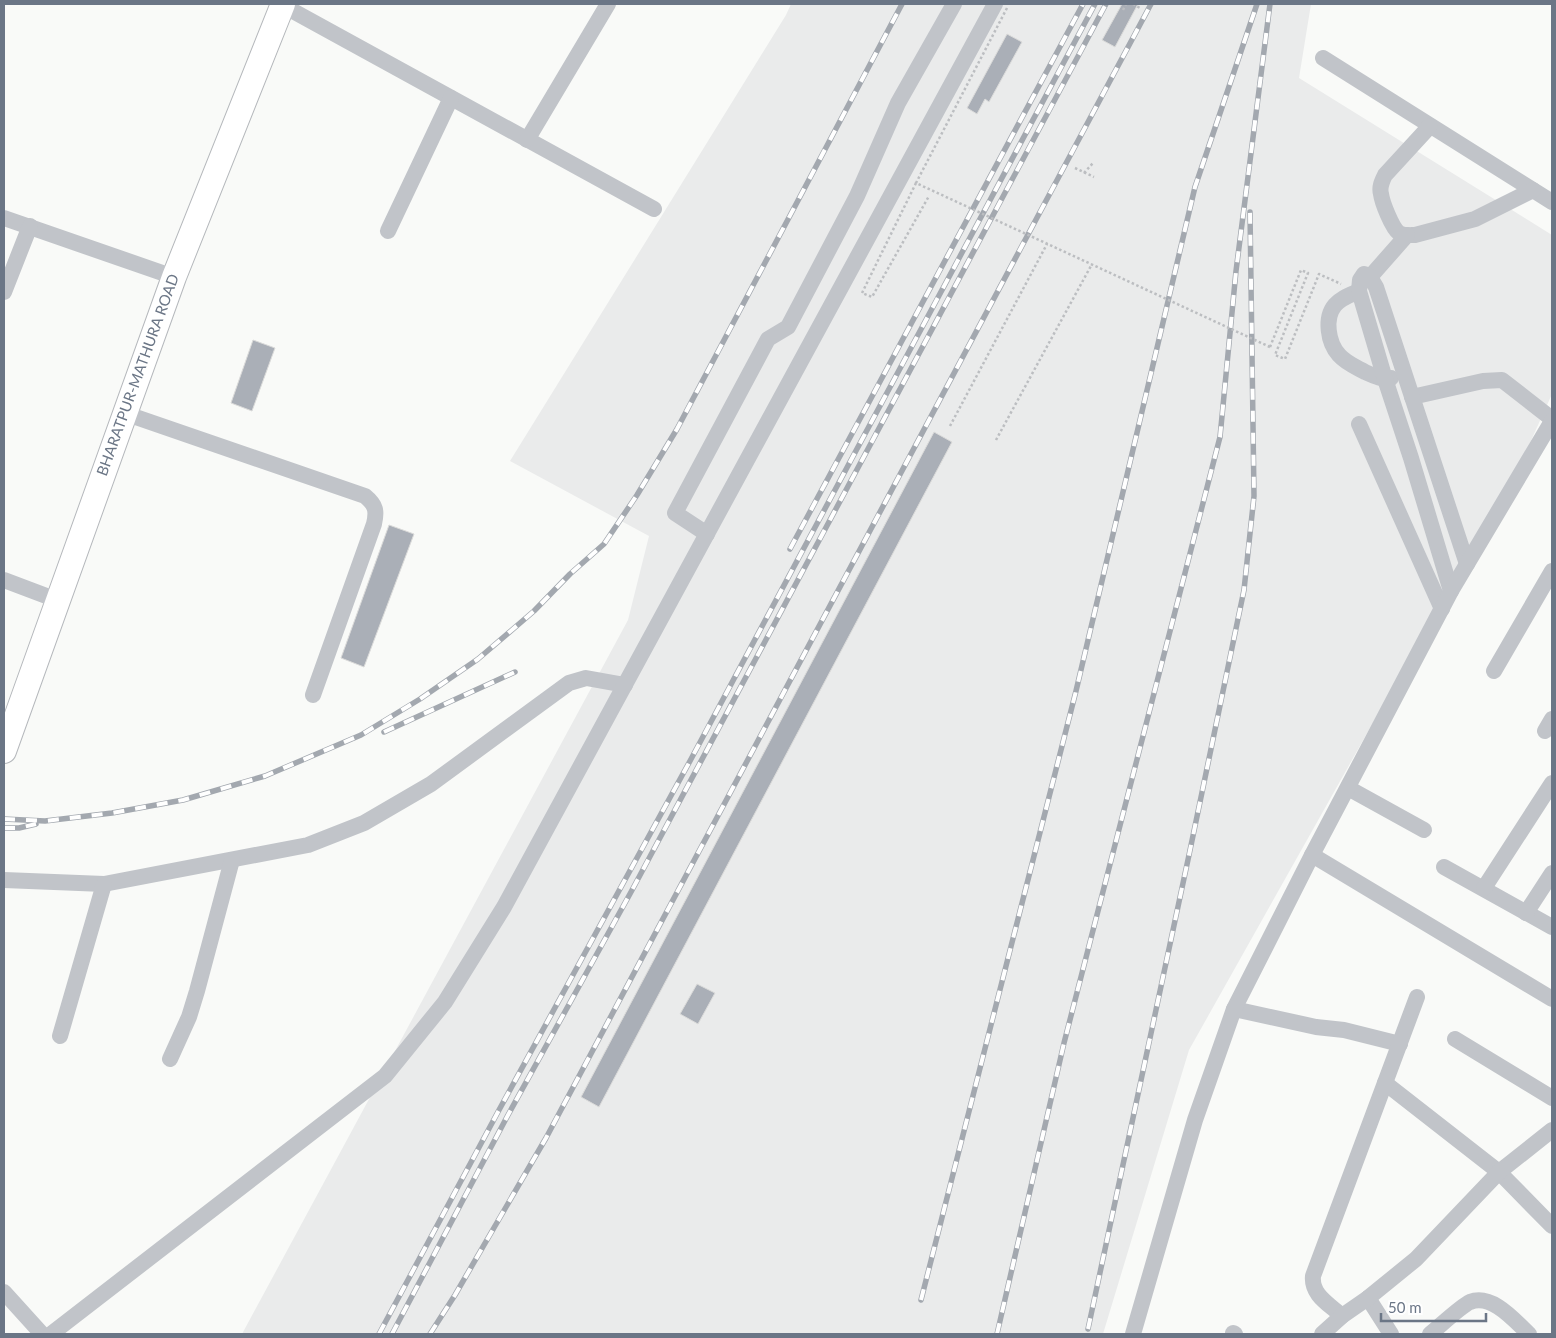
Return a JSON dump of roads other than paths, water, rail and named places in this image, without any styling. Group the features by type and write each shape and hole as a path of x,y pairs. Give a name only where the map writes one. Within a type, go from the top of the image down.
{"highway":[{"name":"BHARATPUR-MATHURA ROAD","path":"4,751 174,277 283,5"}],"street":[{"path":"527,140 608,4"},
{"path":"707,534 675,513 768,339 788,327 857,196 898,103 954,4"},
{"path":"283,5 654,209"},
{"path":"51,1334 385,1076 445,1002 500,915 707,534 1001,6"},
{"path":"1323,58 1552,202"},
{"path":"388,231 451,98"},
{"path":"1430,126 1385,175 1381,184 1380,193 1393,227 1399,233 1415,235 1475,219 1534,190"},
{"path":"4,218 174,277"},
{"path":"4,292 30,226"},
{"path":"1370,277 1407,235"},
{"path":"1450,591 1411,458 1384,380 1359,291 1364,274 1370,277 1376,287 1467,564"},
{"path":"1359,291 1346,296 1332,311 1329,320 1330,341 1340,356 1349,363 1384,380 1404,374"},
{"path":"1133,1334 1195,1120 1234,1009 1450,591 1546,445 1552,420 1502,380 1483,381 1412,397"},
{"path":"124,413 365,496 374,502 377,512 374,524 312,695"},
{"path":"1359,424 1442,609"},
{"path":"1494,671 1552,571"},
{"path":"4,580 57,600"},
{"path":"4,880 104,884 308,845 364,823 431,784 569,683 586,678 625,685"},
{"path":"1484,888 1552,783"},
{"path":"1348,788 1424,830"},
{"path":"1312,855 1552,998"},
{"path":"170,1060 198,991 232,860"},
{"path":"1444,867 1552,928"},
{"path":"1526,913 1552,873"},
{"path":"60,1036 104,884"},
{"path":"1342,1316 1315,1291 1312,1284 1313,1276 1417,997"},
{"path":"1234,1009 1344,1030 1400,1044"},
{"path":"1455,1039 1552,1098"},
{"path":"1385,1083 1499,1172 1552,1226"},
{"path":"1322,1334 1342,1316 1368,1298 1416,1259 1499,1172 1552,1130"},
{"path":"4,1292 42,1334"},
{"path":"1368,1298 1391,1334"},
{"path":"1430,1334 1469,1302 1480,1300 1493,1304 1529,1334"}],"railway":[{"path":"4,819 45,821 112,813 183,800 265,776 361,735 420,699 478,659 534,611 570,574 604,544 637,495 677,429 902,4"},
{"path":"790,549 1083,4"},
{"path":"379,1334 690,761 1095,4"},
{"path":"392,1334 508,1115 631,892 1106,4"},
{"path":"430,1334 455,1295 546,1138 1151,4"},
{"path":"921,1300 1076,691 1195,187 1257,4"},
{"path":"997,1334 1064,1043 1220,437 1236,271 1270,4"},
{"path":"1088,1329 1244,590 1254,496 1250,212"},
{"path":"384,732 515,672"},
{"path":"4,828 19,828 36,824"}]}
